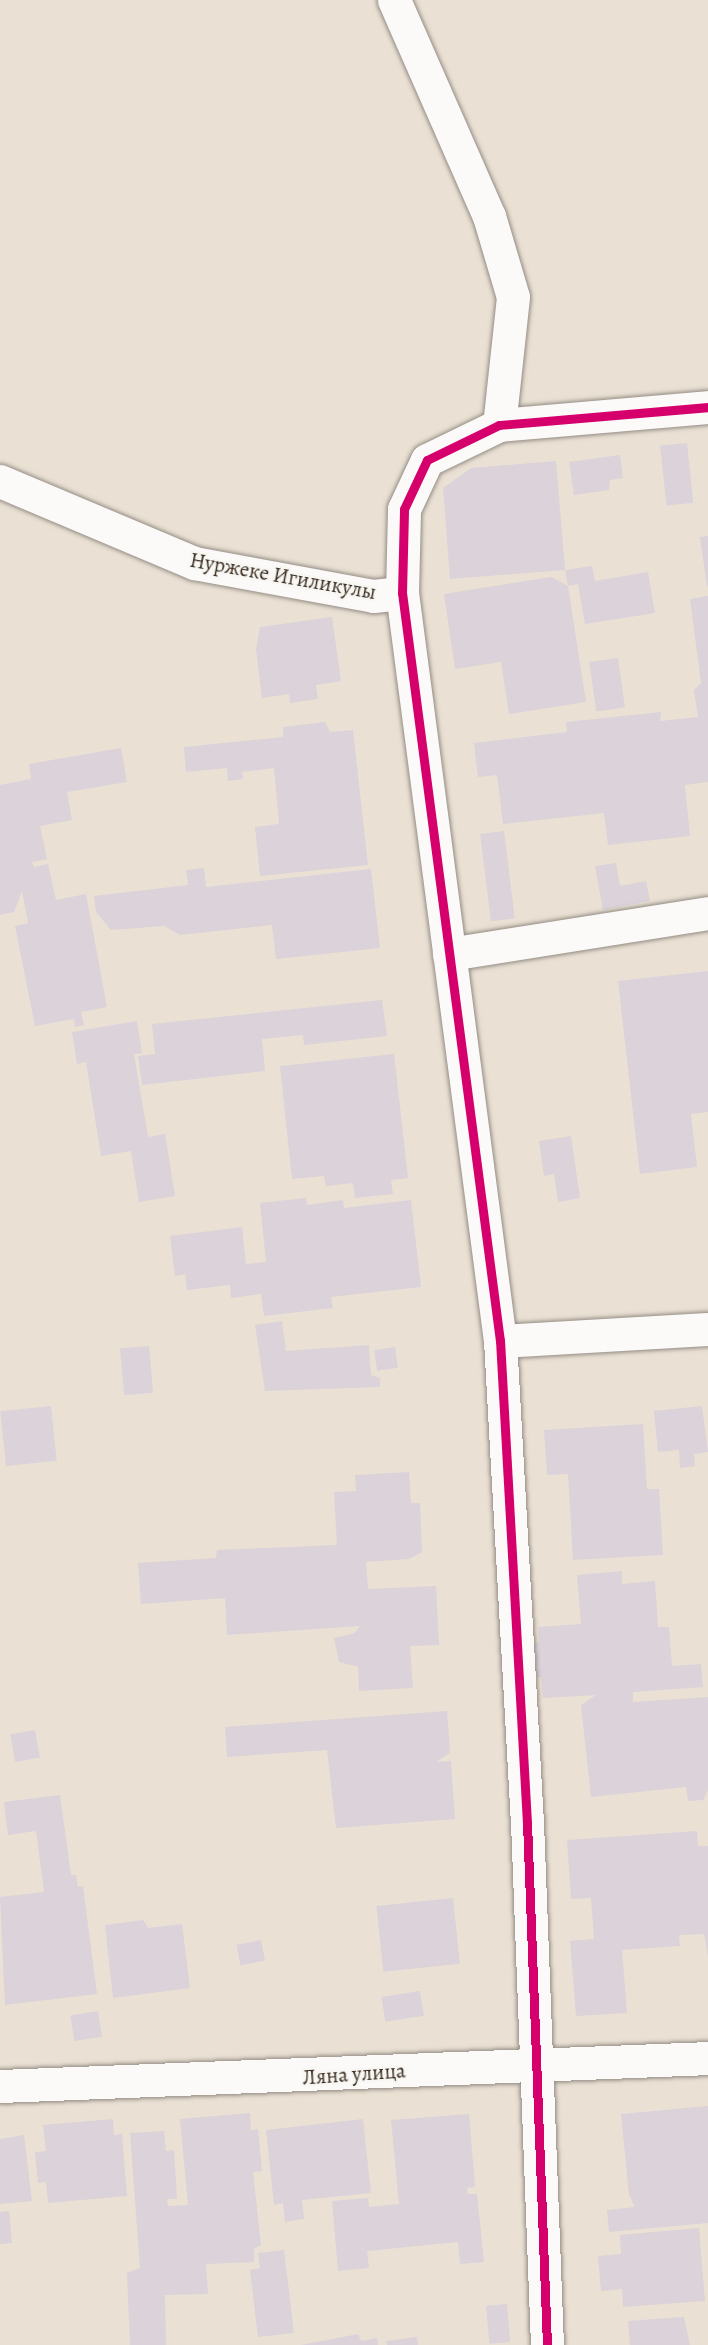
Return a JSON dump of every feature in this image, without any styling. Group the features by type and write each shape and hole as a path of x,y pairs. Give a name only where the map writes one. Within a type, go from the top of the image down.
{"street":[{"path":"394,0 489,216 513,297 500,425"},
{"path":"547,2345 537,2061 500,1341 402,593 404,509 427,460 500,425 708,407"},
{"name":"Нуржеке Игиликулы","path":"0,481 194,563 373,596 402,593"},
{"path":"449,954 708,913"},
{"path":"500,1341 708,1329"},
{"name":"Ляна улица","path":"0,2086 334,2076 537,2061 609,2064 708,2058"}],"building":[{"path":"687,443 693,503 666,505 660,446"},
{"path":"620,455 623,478 610,480 609,490 574,495 569,462"},
{"path":"556,461 565,570 450,579 443,488 471,468"},
{"path":"708,536 708,586 707,586 700,537"},
{"path":"592,566 595,581 648,572 655,613 585,624 578,584 568,586 565,570"},
{"path":"551,577 568,586 586,702 509,714 501,662 455,669 444,594"},
{"path":"708,596 708,782 685,785 690,836 608,845 604,813 503,824 497,775 478,777 474,743 567,732 566,722 661,712 660,721 698,717 694,690 701,683 690,599"},
{"path":"332,617 341,681 316,685 318,699 290,703 289,694 262,698 256,649 260,627"},
{"path":"618,658 625,708 596,712 589,662"},
{"path":"325,722 330,732 353,730 368,865 260,876 255,827 279,824 274,768 242,772 243,779 228,781 227,768 186,772 184,747 283,737 283,727"},
{"path":"121,748 127,782 67,792 72,820 40,826 47,859 32,862 34,867 48,864 56,900 86,894 107,1007 81,1012 84,1025 75,1027 74,1019 35,1026 15,926 28,923 22,891 14,912 0,915 0,785 31,779 29,764"},
{"path":"504,831 515,918 491,921 480,834"},
{"path":"616,863 620,886 646,881 650,901 603,910 595,866"},
{"path":"204,868 206,887 371,869 380,948 276,959 272,925 180,935 164,926 111,930 96,912 94,896 188,885 186,870"},
{"path":"708,971 708,1112 691,1114 697,1167 640,1174 618,981"},
{"path":"382,1000 387,1036 304,1045 303,1035 262,1039 265,1071 142,1085 138,1056 155,1054 152,1024"},
{"path":"137,1021 142,1053 134,1054 148,1137 165,1134 175,1196 139,1202 131,1151 101,1156 86,1062 77,1064 72,1032"},
{"path":"394,1054 408,1178 391,1180 393,1194 355,1198 353,1183 326,1186 324,1176 292,1179 280,1066"},
{"path":"571,1136 580,1198 558,1202 554,1174 544,1176 539,1141"},
{"path":"306,1198 307,1205 343,1200 344,1208 411,1200 421,1287 331,1297 333,1308 264,1316 261,1294 231,1298 230,1285 187,1290 185,1274 175,1276 170,1236 242,1227 246,1264 266,1262 260,1203"},
{"path":"282,1321 286,1351 369,1345 371,1375 380,1378 380,1387 265,1391 255,1325"},
{"path":"149,1346 153,1393 124,1395 120,1349"},
{"path":"395,1347 398,1368 377,1371 374,1350"},
{"path":"51,1406 57,1461 6,1466 0,1411"},
{"path":"702,1406 708,1452 694,1454 695,1466 680,1468 679,1450 658,1452 654,1411"},
{"path":"643,1424 647,1489 659,1489 663,1555 573,1560 568,1474 547,1475 544,1430"},
{"path":"409,1472 411,1503 420,1503 422,1552 409,1559 366,1562 368,1589 436,1586 439,1645 410,1646 413,1688 359,1691 358,1667 339,1662 334,1638 355,1633 360,1626 227,1635 225,1598 141,1604 138,1563 216,1558 217,1550 337,1545 334,1492 356,1491 355,1475"},
{"path":"622,1571 622,1584 655,1581 658,1627 669,1627 672,1666 701,1664 703,1687 633,1692 633,1702 708,1697 708,1790 703,1800 688,1801 686,1787 591,1797 581,1705 596,1695 543,1698 541,1677 531,1677 529,1644 539,1643 538,1627 581,1624 577,1575"},
{"path":"447,1711 450,1753 436,1762 451,1761 455,1819 336,1828 327,1750 227,1757 225,1727"},
{"path":"35,1730 40,1758 15,1762 10,1734"},
{"path":"60,1795 71,1875 76,1875 78,1887 83,1886 97,1994 5,2005 0,1897 44,1892 36,1831 8,1835 4,1802"},
{"path":"697,1831 698,1846 708,1846 708,1956 704,1934 679,1935 680,1946 622,1950 627,2013 576,2016 570,1941 594,1939 591,1898 571,1899 567,1840"},
{"path":"453,1898 460,1964 383,1972 376,1906"},
{"path":"143,1920 148,1928 182,1924 190,1988 113,1998 105,1925"},
{"path":"261,1940 265,1961 240,1965 236,1945"},
{"path":"420,1991 424,2016 385,2022 381,1997"},
{"path":"98,2011 102,2037 74,2041 70,2015"},
{"path":"708,2106 708,2223 609,2232 607,2210 635,2207 629,2195 621,2114"},
{"path":"250,2113 251,2130 258,2129 262,2171 253,2172 261,2245 254,2249 254,2262 206,2264 208,2294 165,2295 166,2345 130,2345 127,2273 140,2268 130,2133 164,2131 166,2151 174,2150 177,2199 167,2199 168,2206 188,2205 180,2119"},
{"path":"469,2114 475,2187 467,2188 468,2194 477,2194 484,2262 460,2264 458,2242 367,2251 369,2268 338,2271 332,2201 368,2198 369,2207 399,2204 391,2120"},
{"path":"113,2119 114,2135 122,2134 127,2196 48,2203 46,2182 38,2183 35,2152 46,2151 43,2125"},
{"path":"363,2119 371,2193 302,2200 304,2219 285,2222 283,2203 274,2205 266,2130"},
{"path":"24,2135 32,2201 0,2204 0,2139"},
{"path":"9,2211 12,2243 0,2244 0,2212"},
{"path":"699,2228 705,2301 623,2307 622,2289 601,2291 598,2256 621,2254 620,2235"},
{"path":"284,2250 294,2333 258,2337 250,2270 260,2268 258,2253"},
{"path":"507,2304 510,2342 489,2344 486,2306"},
{"path":"684,2317 690,2345 630,2345 628,2321"},
{"path":"358,2334 361,2341 377,2338 378,2345 301,2345"},
{"path":"417,2337 418,2345 387,2345 386,2341"}],"cycle path":[{"path":"547,2345 527,1823 500,1341 402,593 404,509 427,460 499,425 708,407"}]}
